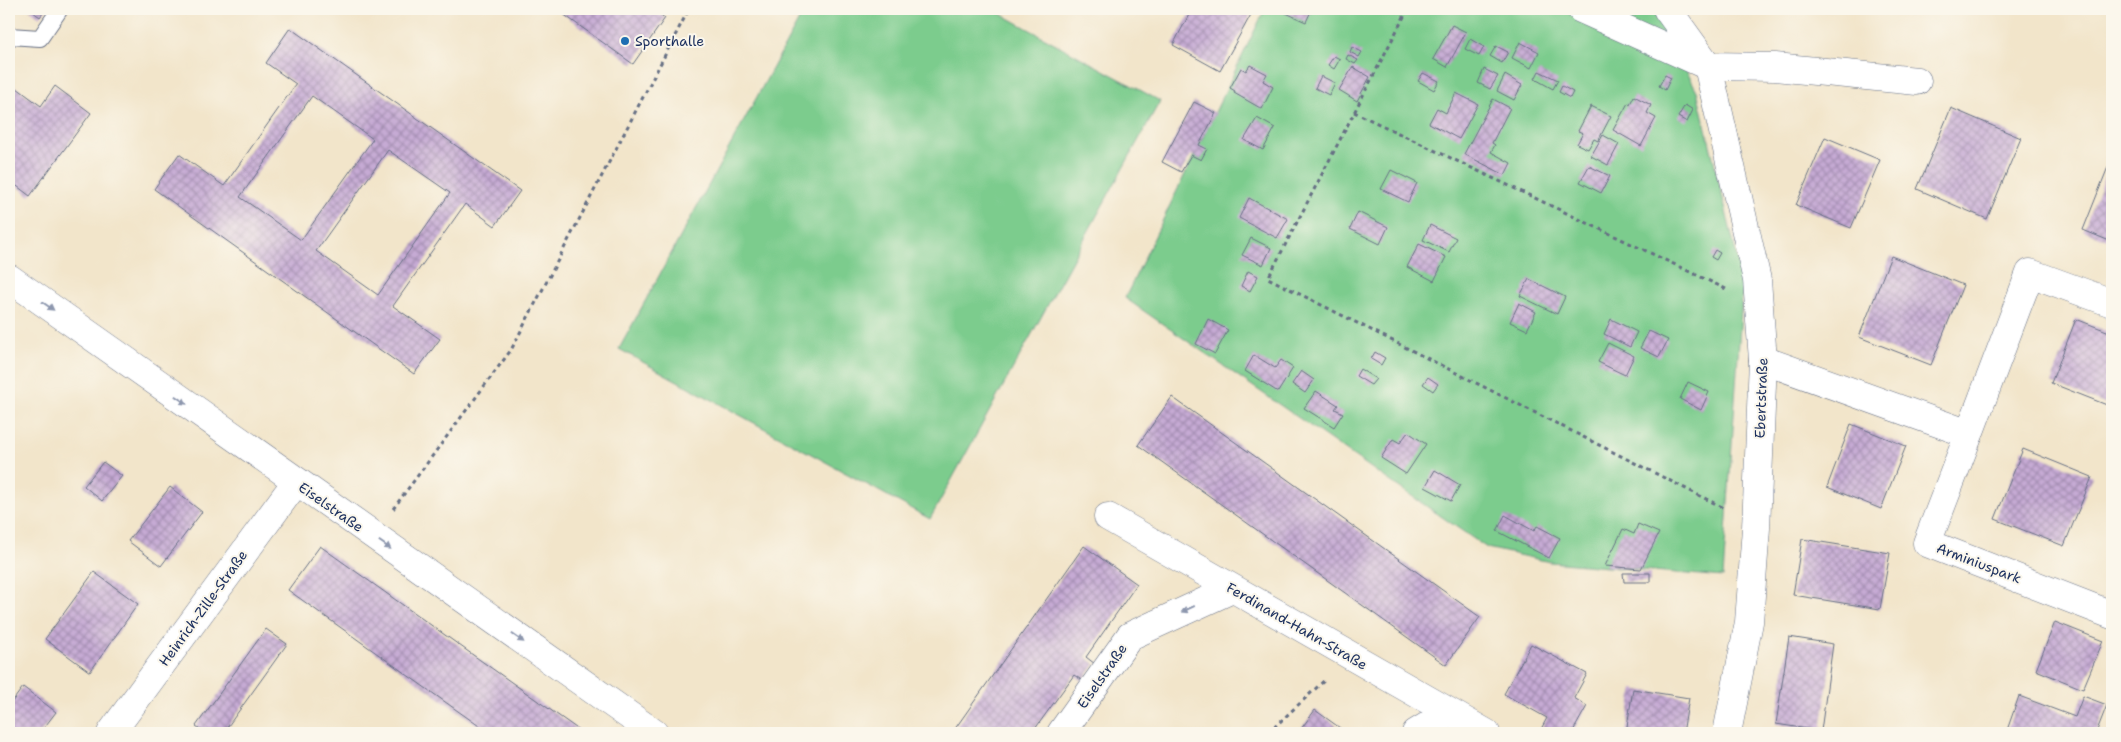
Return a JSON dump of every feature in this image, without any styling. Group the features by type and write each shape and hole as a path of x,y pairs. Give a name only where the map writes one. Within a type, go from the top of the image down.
{"street":[{"path":"1580,9 1708,66 1775,67 1916,81"},
{"name":"Ebertstraße","path":"1667,9 1708,66 1757,280 1763,360 1756,528 1749,622 1728,733"},
{"name":"Arminiuspark","path":"2112,303 2030,274 1927,543 2112,615"},
{"name":"Eiselstraße","path":"9,278 654,733"},
{"path":"1763,360 1969,434"},
{"name":"Heinrich-Zille-Straße","path":"111,733 296,482"},
{"name":"Ferdinand-Hahn-Straße","path":"1108,518 1486,733"},
{"name":"Eiselstraße","path":"1061,733 1130,636 1232,589"},
{"path":"1416,733 1449,713"}],"lane":[{"path":"9,36 40,38 60,9"}],"path":[{"path":"373,536 511,350 689,9"},
{"path":"1408,9 1268,278 1728,510 1756,528"},
{"path":"1354,112 1727,289"},
{"path":"1268,733 1350,656"}],"green space":[{"path":"805,9 992,9 1160,101 930,519 619,349"},
{"path":"1265,9 1654,9 1697,91 1743,282 1723,577 1550,562 1487,548 1125,298"}],"building":[{"path":"29,9 46,9 40,17"},
{"name":"Sporthalle","path":"556,9 651,9 665,18 633,64"},
{"path":"1192,9 1254,9 1220,71 1173,45"},
{"path":"1277,9 1312,9 1306,22"},
{"path":"1452,25 1466,32 1447,67 1433,59"},
{"path":"290,28 520,191 495,226 465,204 393,306 440,339 414,374 154,189 179,154 224,186 296,84 266,63","holes":["312,96 373,139 301,240 240,197","388,150 450,193 378,295 316,251"]},
{"path":"1470,39 1484,47 1479,56 1465,49"},
{"path":"1520,42 1539,52 1531,68 1512,58"},
{"path":"1496,46 1508,52 1502,63 1490,56"},
{"path":"1352,47 1362,52 1359,57 1350,52"},
{"path":"1348,55 1358,60 1355,64 1346,59"},
{"path":"1334,56 1340,59 1334,69 1328,65"},
{"path":"1250,65 1267,74 1263,81 1273,87 1262,109 1234,93 1235,91 1230,88 1241,68 1246,71"},
{"path":"1353,67 1370,77 1357,101 1339,90"},
{"path":"1484,69 1498,76 1490,89 1478,83"},
{"path":"1539,71 1558,80 1553,89 1535,79"},
{"path":"1423,73 1439,81 1434,90 1418,81"},
{"path":"1505,75 1522,85 1514,100 1497,91"},
{"path":"1665,75 1671,78 1665,90 1659,86"},
{"path":"1321,76 1335,83 1329,95 1315,88"},
{"path":"9,82 41,106 55,86 91,113 30,196 9,180"},
{"path":"1562,86 1573,92 1570,98 1559,92"},
{"path":"1456,93 1478,104 1459,139 1429,123 1437,108 1446,113"},
{"path":"1634,96 1651,105 1647,113 1656,118 1641,146 1613,130"},
{"path":"1493,99 1510,108 1492,143 1495,145 1491,152 1511,163 1505,175 1464,154"},
{"path":"1194,102 1216,113 1199,145 1207,149 1201,160 1191,155 1181,172 1162,162"},
{"path":"1685,105 1693,110 1687,122 1678,117"},
{"path":"1591,106 1611,116 1598,141 1594,139 1588,149 1577,144 1583,133 1578,131"},
{"path":"1951,108 2021,138 1987,219 1917,189"},
{"path":"1257,118 1275,128 1263,150 1244,140"},
{"path":"1603,135 1619,144 1608,165 1591,156"},
{"path":"1825,137 1880,160 1851,228 1796,205"},
{"path":"2112,157 2112,242 2083,230"},
{"path":"1589,166 1610,176 1601,193 1580,182"},
{"path":"1391,170 1417,183 1408,202 1381,189"},
{"path":"1249,198 1288,219 1277,238 1239,218"},
{"path":"1358,212 1388,227 1380,244 1350,229"},
{"path":"1430,225 1456,238 1449,252 1423,240"},
{"path":"1251,238 1271,248 1263,265 1242,255"},
{"path":"1419,244 1446,257 1434,281 1407,267"},
{"path":"1715,250 1720,253 1716,260 1711,257"},
{"path":"1891,256 1963,285 1931,365 1859,337"},
{"path":"1248,271 1258,276 1250,291 1241,286"},
{"path":"1529,279 1565,297 1557,314 1520,296"},
{"path":"1519,303 1536,312 1527,330 1510,322"},
{"path":"1208,319 1228,330 1215,354 1196,344"},
{"path":"1611,319 1637,332 1630,347 1604,334"},
{"path":"2076,319 2112,333 2112,407 2051,383"},
{"path":"1649,331 1668,340 1659,357 1640,348"},
{"path":"1608,343 1634,356 1625,375 1598,362"},
{"path":"1375,352 1385,358 1381,365 1371,359"},
{"path":"1254,355 1275,368 1281,360 1293,368 1278,392 1245,371"},
{"path":"1360,369 1376,379 1371,385 1356,376"},
{"path":"1301,371 1314,380 1305,393 1292,384"},
{"path":"1428,377 1438,384 1433,391 1423,384"},
{"path":"1688,382 1709,392 1701,410 1680,399"},
{"path":"1316,391 1338,405 1335,409 1343,413 1334,427 1304,408"},
{"path":"1172,397 1480,617 1446,665 1138,445"},
{"path":"1851,424 1906,446 1881,509 1827,487"},
{"path":"1408,432 1426,444 1406,474 1381,458 1393,439 1400,443"},
{"path":"2023,449 2092,477 2064,546 1995,519"},
{"path":"103,462 122,476 102,501 84,486"},
{"path":"1435,470 1460,485 1451,501 1425,487"},
{"path":"170,487 202,512 161,566 128,541"},
{"path":"1505,515 1534,531 1537,526 1560,538 1549,558 1497,531"},
{"path":"1638,524 1659,533 1641,569 1605,566 1623,529 1634,534"},
{"path":"1802,539 1890,553 1880,609 1793,595"},
{"path":"320,546 583,733 489,733 441,699 288,590"},
{"path":"1084,546 1137,584 1086,657 1095,664 1083,681 1074,675 1032,733 952,733"},
{"path":"94,572 138,604 90,672 45,639"},
{"path":"1623,573 1650,573 1650,582 1624,582"},
{"path":"2055,622 2103,641 2083,689 2036,670"},
{"path":"266,629 287,644 223,733 206,733 196,726"},
{"path":"1789,637 1833,644 1821,731 1776,724"},
{"path":"1531,644 1587,674 1574,698 1587,706 1572,733 1548,733 1541,729 1547,718 1504,694"},
{"path":"23,687 56,712 40,733 9,733 9,706"},
{"path":"1633,689 1689,698 1683,733 1626,733"},
{"path":"2019,696 2075,717 2083,696 2107,705 2096,733 2006,733"},
{"path":"1315,710 1347,733 1298,733"}],"place":[{"name":"Sporthalle","path":"625,41"}]}
